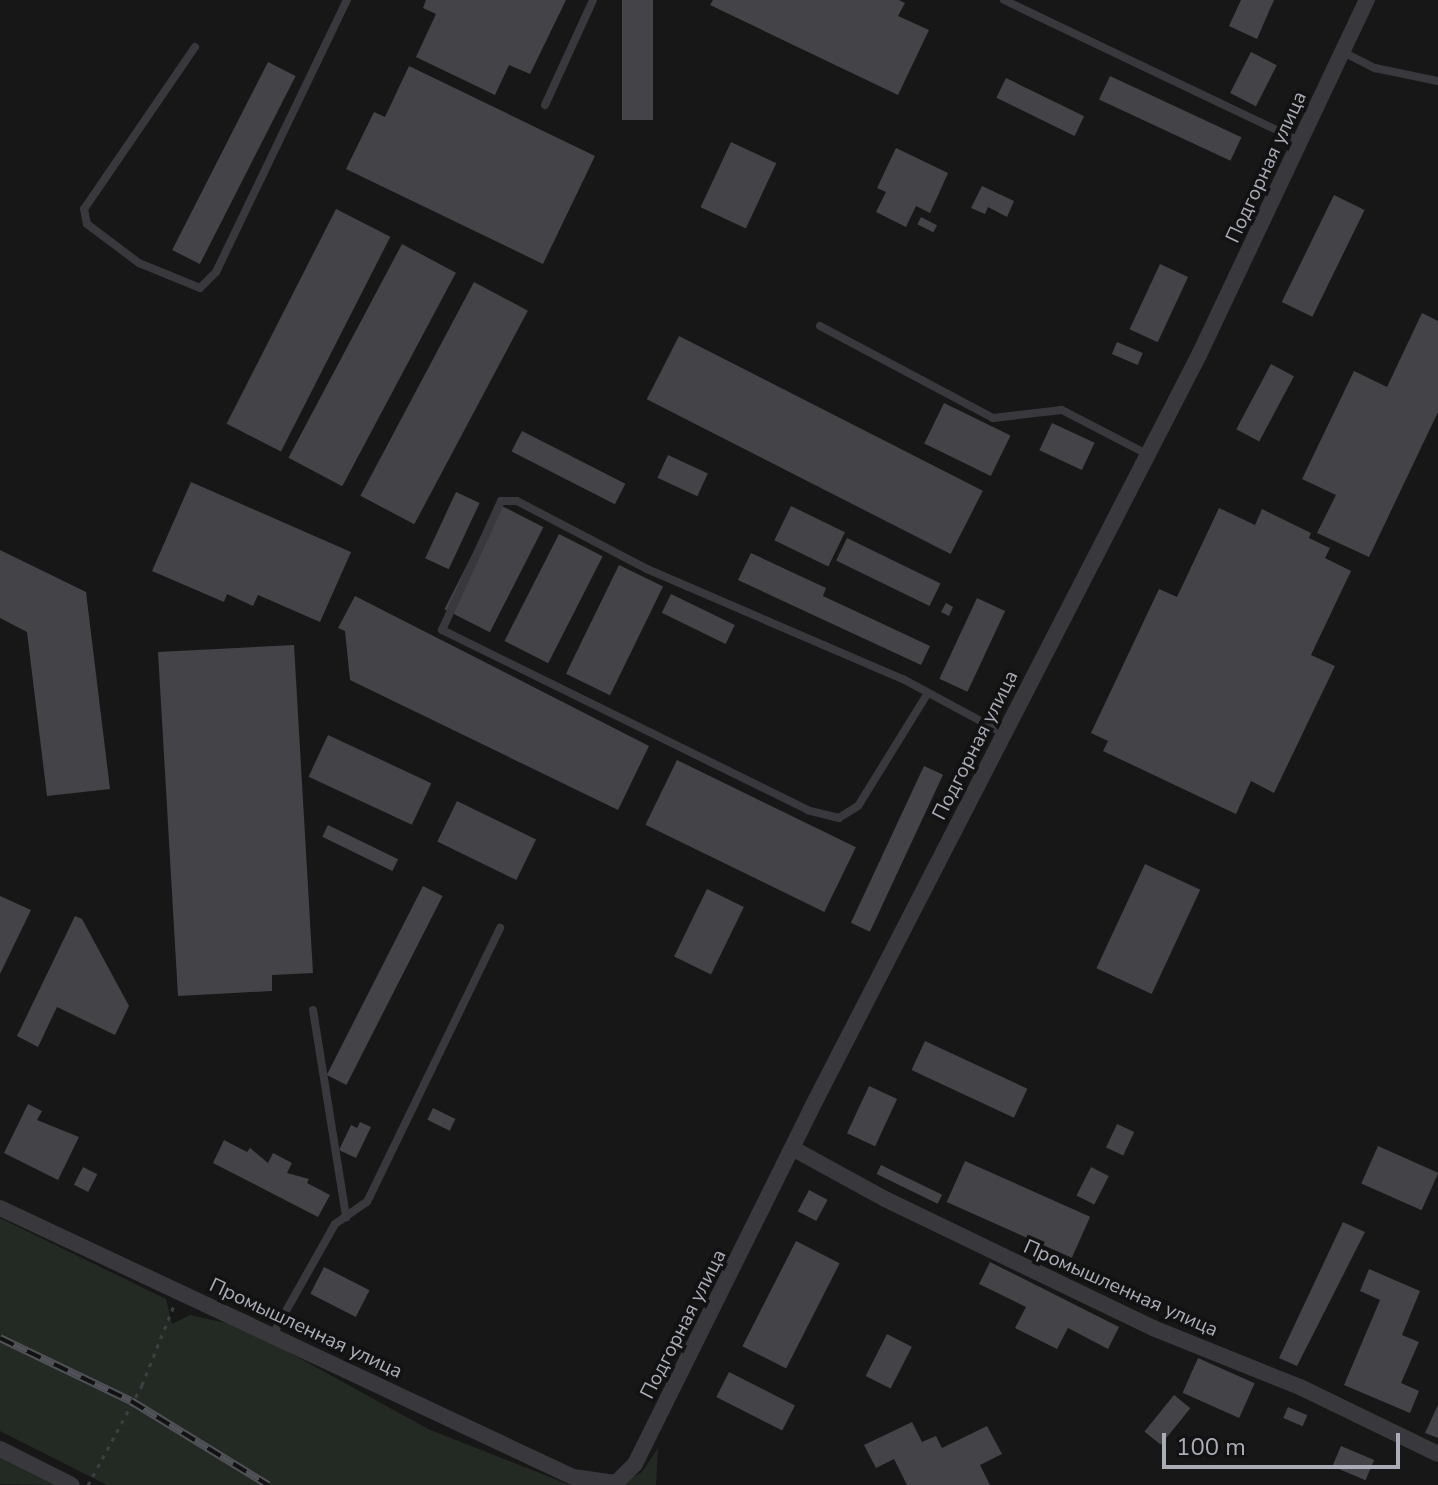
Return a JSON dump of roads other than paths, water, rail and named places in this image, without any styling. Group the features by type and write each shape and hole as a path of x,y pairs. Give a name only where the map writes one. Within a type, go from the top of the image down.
{"street":[{"name":"Подгорная улица","path":"596,1484 616,1483 635,1464 792,1148 1147,454 1367,0"},
{"name":"Промышленная улица","path":"792,1148 885,1199 1139,1321 1300,1387 1438,1454"},
{"name":"Промышленная улица","path":"0,1208 596,1484"},
{"path":"0,1449 72,1485"}],"lane":[{"path":"195,47 84,209 87,224 139,263 200,288 216,272 347,0"},
{"path":"545,105 593,0"},
{"path":"1004,0 1300,141"},
{"path":"1342,52 1375,68 1438,81"},
{"path":"820,326 993,418 1062,410 1147,454"},
{"path":"926,696 858,806 839,818 808,810 442,630 501,501 517,501 647,569 903,679 926,696 1003,733"},
{"path":"273,1334 335,1224 367,1202 500,928"},
{"path":"313,1010 346,1217"}],"railway":[{"path":"0,1338 131,1401 268,1485"}]}
